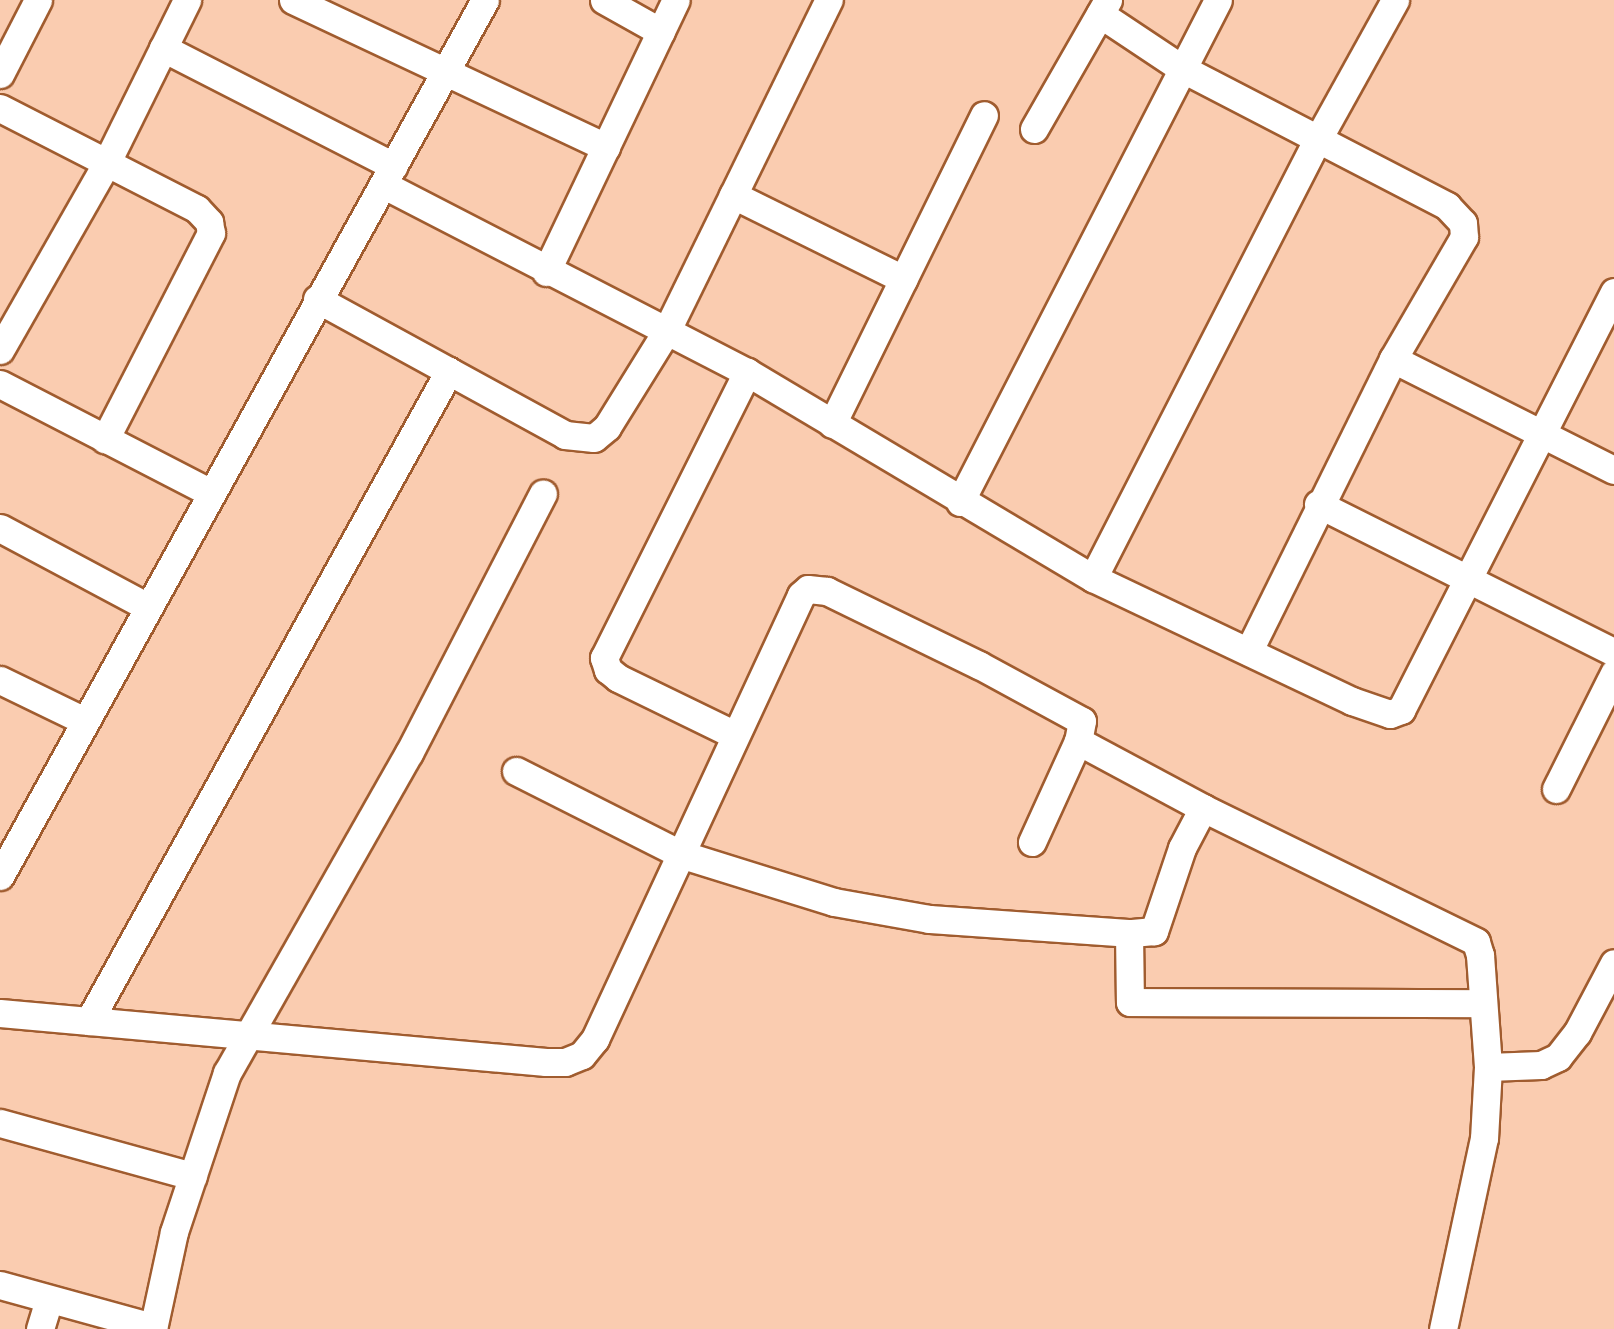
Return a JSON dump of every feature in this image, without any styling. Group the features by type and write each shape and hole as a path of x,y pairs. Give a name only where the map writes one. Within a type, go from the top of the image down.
{"street":[{"path":"0,74 38,0"},
{"path":"0,350 106,164 187,0"},
{"path":"293,0 342,10 447,71 606,147"},
{"path":"0,876 317,299 389,175 485,0"},
{"path":"604,0 661,32"},
{"path":"546,272 676,0"},
{"path":"317,299 566,435 594,438 607,427 666,332 829,0"},
{"path":"960,502 1181,68 1218,0"},
{"path":"1093,578 1318,139 1395,0"},
{"path":"1034,129 1104,7 1181,68 1447,206 1463,223 1464,237 1393,359 1318,504 1248,651"},
{"path":"163,48 389,175 546,272 747,372 960,502 1093,578 1361,705 1390,714 1401,710 1544,435 1614,292"},
{"path":"0,108 197,209 209,222 211,233 105,439"},
{"path":"832,424 984,115"},
{"path":"733,195 903,279"},
{"path":"1393,359 1614,470"},
{"path":"89,1022 449,371"},
{"path":"735,735 618,678 608,670 604,658 747,372"},
{"path":"0,384 211,493"},
{"path":"0,1285 153,1328 174,1232 227,1073 246,1035 297,953 410,753 543,493"},
{"path":"1318,504 1614,652"},
{"path":"0,528 148,607"},
{"path":"0,1013 546,1062 565,1062 582,1055 595,1039 801,595 818,588 1073,714 1082,721 1078,741 1032,842"},
{"path":"1556,789 1614,673"},
{"path":"0,680 85,721"},
{"path":"1078,741 1203,808 1471,939 1480,955 1488,1067 1484,1138 1443,1329"},
{"path":"516,771 680,854 876,911 976,923 1129,933 1154,931 1182,848 1203,808"},
{"path":"1129,933 1128,994 1136,1004 1482,1003"},
{"path":"1488,1067 1541,1065 1558,1057 1576,1033 1614,963"},
{"path":"0,1123 192,1176"},
{"path":"40,1329 49,1300"}]}
